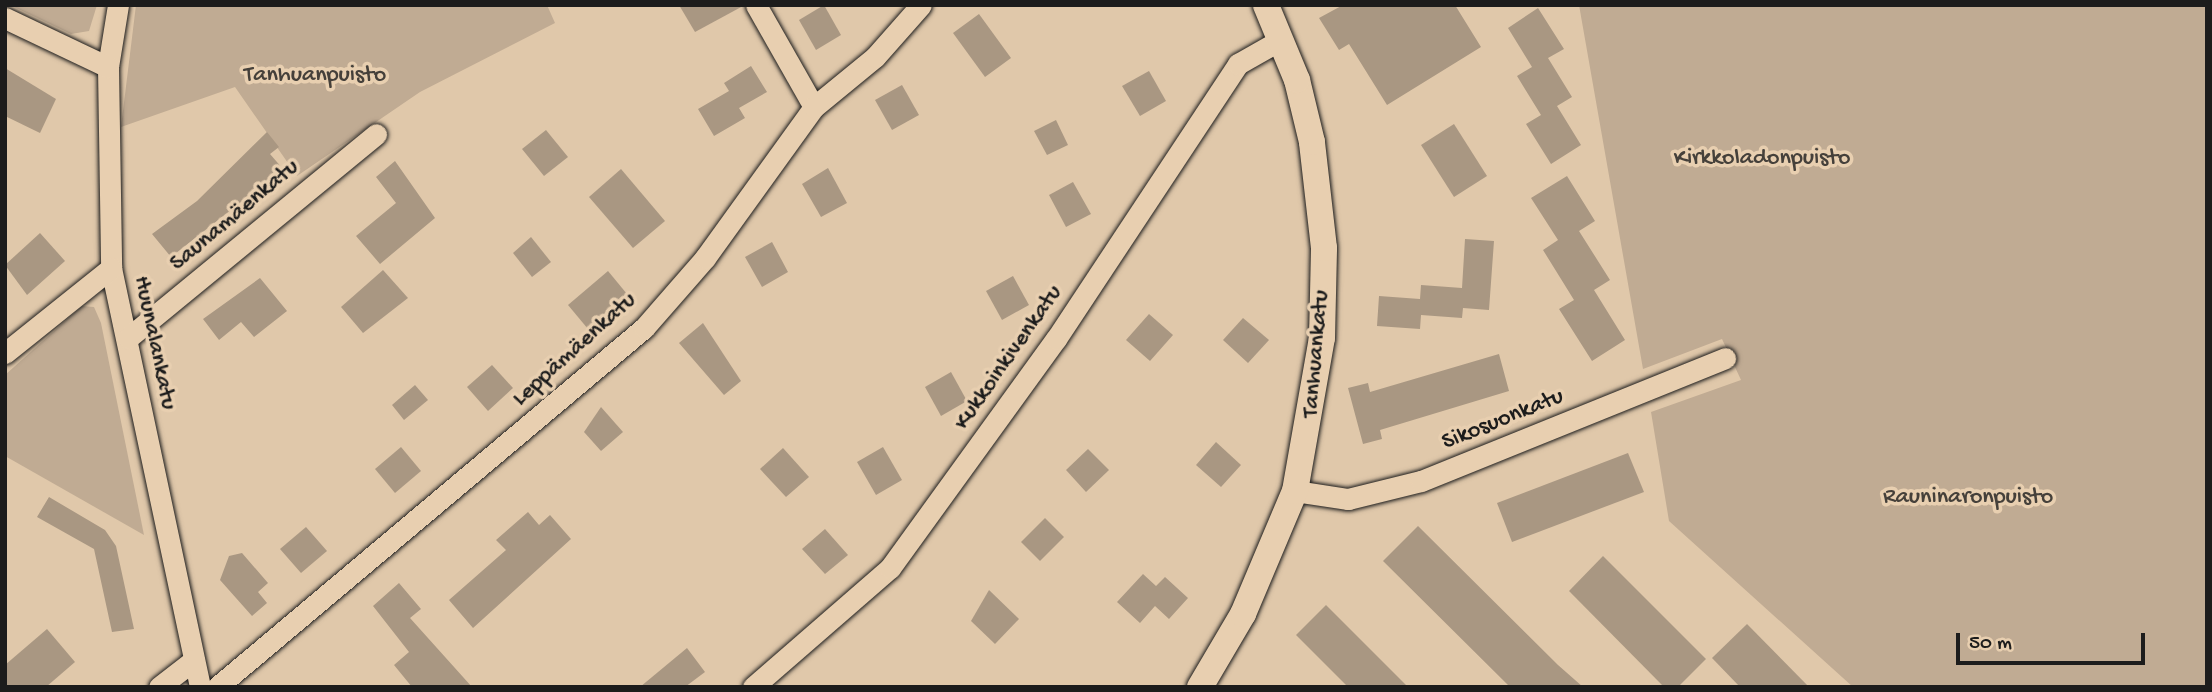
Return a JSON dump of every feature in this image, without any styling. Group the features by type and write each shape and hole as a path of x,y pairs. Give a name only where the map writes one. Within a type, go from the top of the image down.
{"street":[{"name":"Huunalankatu","path":"118,5 108,67 111,268 200,687"},
{"path":"757,5 814,107"},
{"name":"Leppämäenkatu","path":"217,687 644,328 705,258 814,107 875,57 921,5"},
{"name":"Tanhuankatu","path":"1200,687 1243,614 1295,491 1316,387 1324,248 1312,142 1280,40 1266,5"},
{"path":"5,18 108,67"},
{"name":"Kukkoinkivenkatu","path":"753,687 890,568 1056,339 1238,64 1280,40"},
{"name":"Saunamäenkatu","path":"128,338 376,134"},
{"path":"5,353 111,268"},
{"name":"Sikosuonkatu","path":"1295,491 1349,499 1385,492 1725,358"},
{"path":"159,687 194,660"}],"green space":[{"path":"10,5 97,5 89,31 71,34"},
{"name":"Tanhuanpuisto","path":"136,5 547,5 555,23 420,92 297,176 235,87 121,127"},
{"path":"1579,5 2207,5 2207,687 1853,687 1669,521 1651,412 1741,380 1722,339 1643,369"},
{"path":"82,306 94,307 101,323 144,535 5,456 5,375"}],"building":[{"path":"679,5 743,5 743,6 695,32"},
{"path":"824,5 841,35 816,50 799,20"},
{"path":"1343,5 1455,5 1481,47 1387,105 1349,44 1339,50 1319,18"},
{"path":"1538,8 1564,49 1548,58 1572,97 1557,106 1581,145 1551,164 1526,124 1541,115 1517,76 1532,67 1508,28"},
{"path":"979,14 1011,58 985,77 953,33"},
{"path":"751,66 767,92 739,108 745,118 714,136 698,109 729,91 724,83"},
{"path":"5,68 56,99 40,133 5,116"},
{"path":"1149,71 1166,101 1140,116 1122,86"},
{"path":"902,85 919,115 892,130 875,100"},
{"path":"1056,120 1068,145 1047,155 1034,131"},
{"path":"1454,124 1487,176 1454,197 1421,145"},
{"path":"546,130 568,157 544,176 522,149"},
{"path":"267,132 279,147 270,154 283,169 171,257 152,234 197,201"},
{"path":"395,161 435,218 380,264 356,236 396,203 376,177"},
{"path":"828,168 847,203 821,217 802,184"},
{"path":"621,169 665,221 633,248 589,197"},
{"path":"1567,176 1595,221 1579,231 1610,280 1594,290 1625,340 1592,361 1559,309 1574,300 1543,250 1558,240 1531,198"},
{"path":"1073,182 1091,214 1066,227 1049,195"},
{"path":"40,233 65,261 27,295 5,265"},
{"path":"531,237 551,262 532,277 513,253"},
{"path":"1465,239 1494,241 1489,310 1463,308 1462,318 1421,315 1420,329 1377,326 1379,296 1420,299 1421,285 1462,288"},
{"path":"772,242 788,272 762,287 745,257"},
{"path":"383,270 408,298 363,333 341,307"},
{"path":"608,271 627,294 588,329 568,305"},
{"path":"1013,276 1029,305 1002,320 986,291"},
{"path":"260,278 287,311 254,337 241,322 219,340 203,319"},
{"path":"1149,314 1173,335 1150,361 1126,340"},
{"path":"1243,318 1269,340 1248,363 1223,340"},
{"path":"703,323 741,381 724,395 679,343"},
{"path":"1499,354 1509,391 1380,430 1382,439 1363,444 1348,388 1368,383 1370,392"},
{"path":"492,365 513,388 488,411 467,387"},
{"path":"951,372 967,401 941,416 925,387"},
{"path":"415,385 428,400 404,420 392,405"},
{"path":"601,407 623,432 601,451 584,432"},
{"path":"1216,442 1241,465 1221,487 1196,465"},
{"path":"401,447 421,471 395,493 375,469"},
{"path":"883,447 902,480 876,495 857,462"},
{"path":"783,448 809,477 786,497 760,469"},
{"path":"1088,449 1109,470 1086,492 1066,470"},
{"path":"1628,453 1644,492 1512,542 1497,503"},
{"path":"49,497 105,530 116,546 134,629 112,632 94,549 37,517"},
{"path":"528,512 539,525 550,515 571,539 473,628 449,600 506,550 496,540"},
{"path":"1045,518 1064,537 1040,561 1021,542"},
{"path":"1418,526 1583,687 1510,687 1383,561"},
{"path":"306,527 327,551 301,573 280,549"},
{"path":"825,529 848,555 825,574 802,549"},
{"path":"242,553 268,583 258,592 267,603 252,616 220,580 229,556"},
{"path":"1603,556 1706,659 1678,687 1664,687 1569,591"},
{"path":"1143,574 1156,586 1165,577 1188,598 1169,619 1155,606 1140,623 1117,602"},
{"path":"399,583 421,609 410,618 472,687 412,687 394,665 409,652 373,606"},
{"path":"989,590 1019,619 995,644 971,621"},
{"path":"1326,605 1408,687 1348,687 1296,635"},
{"path":"1747,624 1809,687 1740,687 1712,658"},
{"path":"47,629 75,662 46,687 5,687 5,665"},
{"path":"687,648 705,672 685,687 640,687"}],"park label":[{"name":"Kirkkoladonpuisto","path":"1762,159"},
{"name":"Rauninaronpuisto","path":"1968,498"}]}
